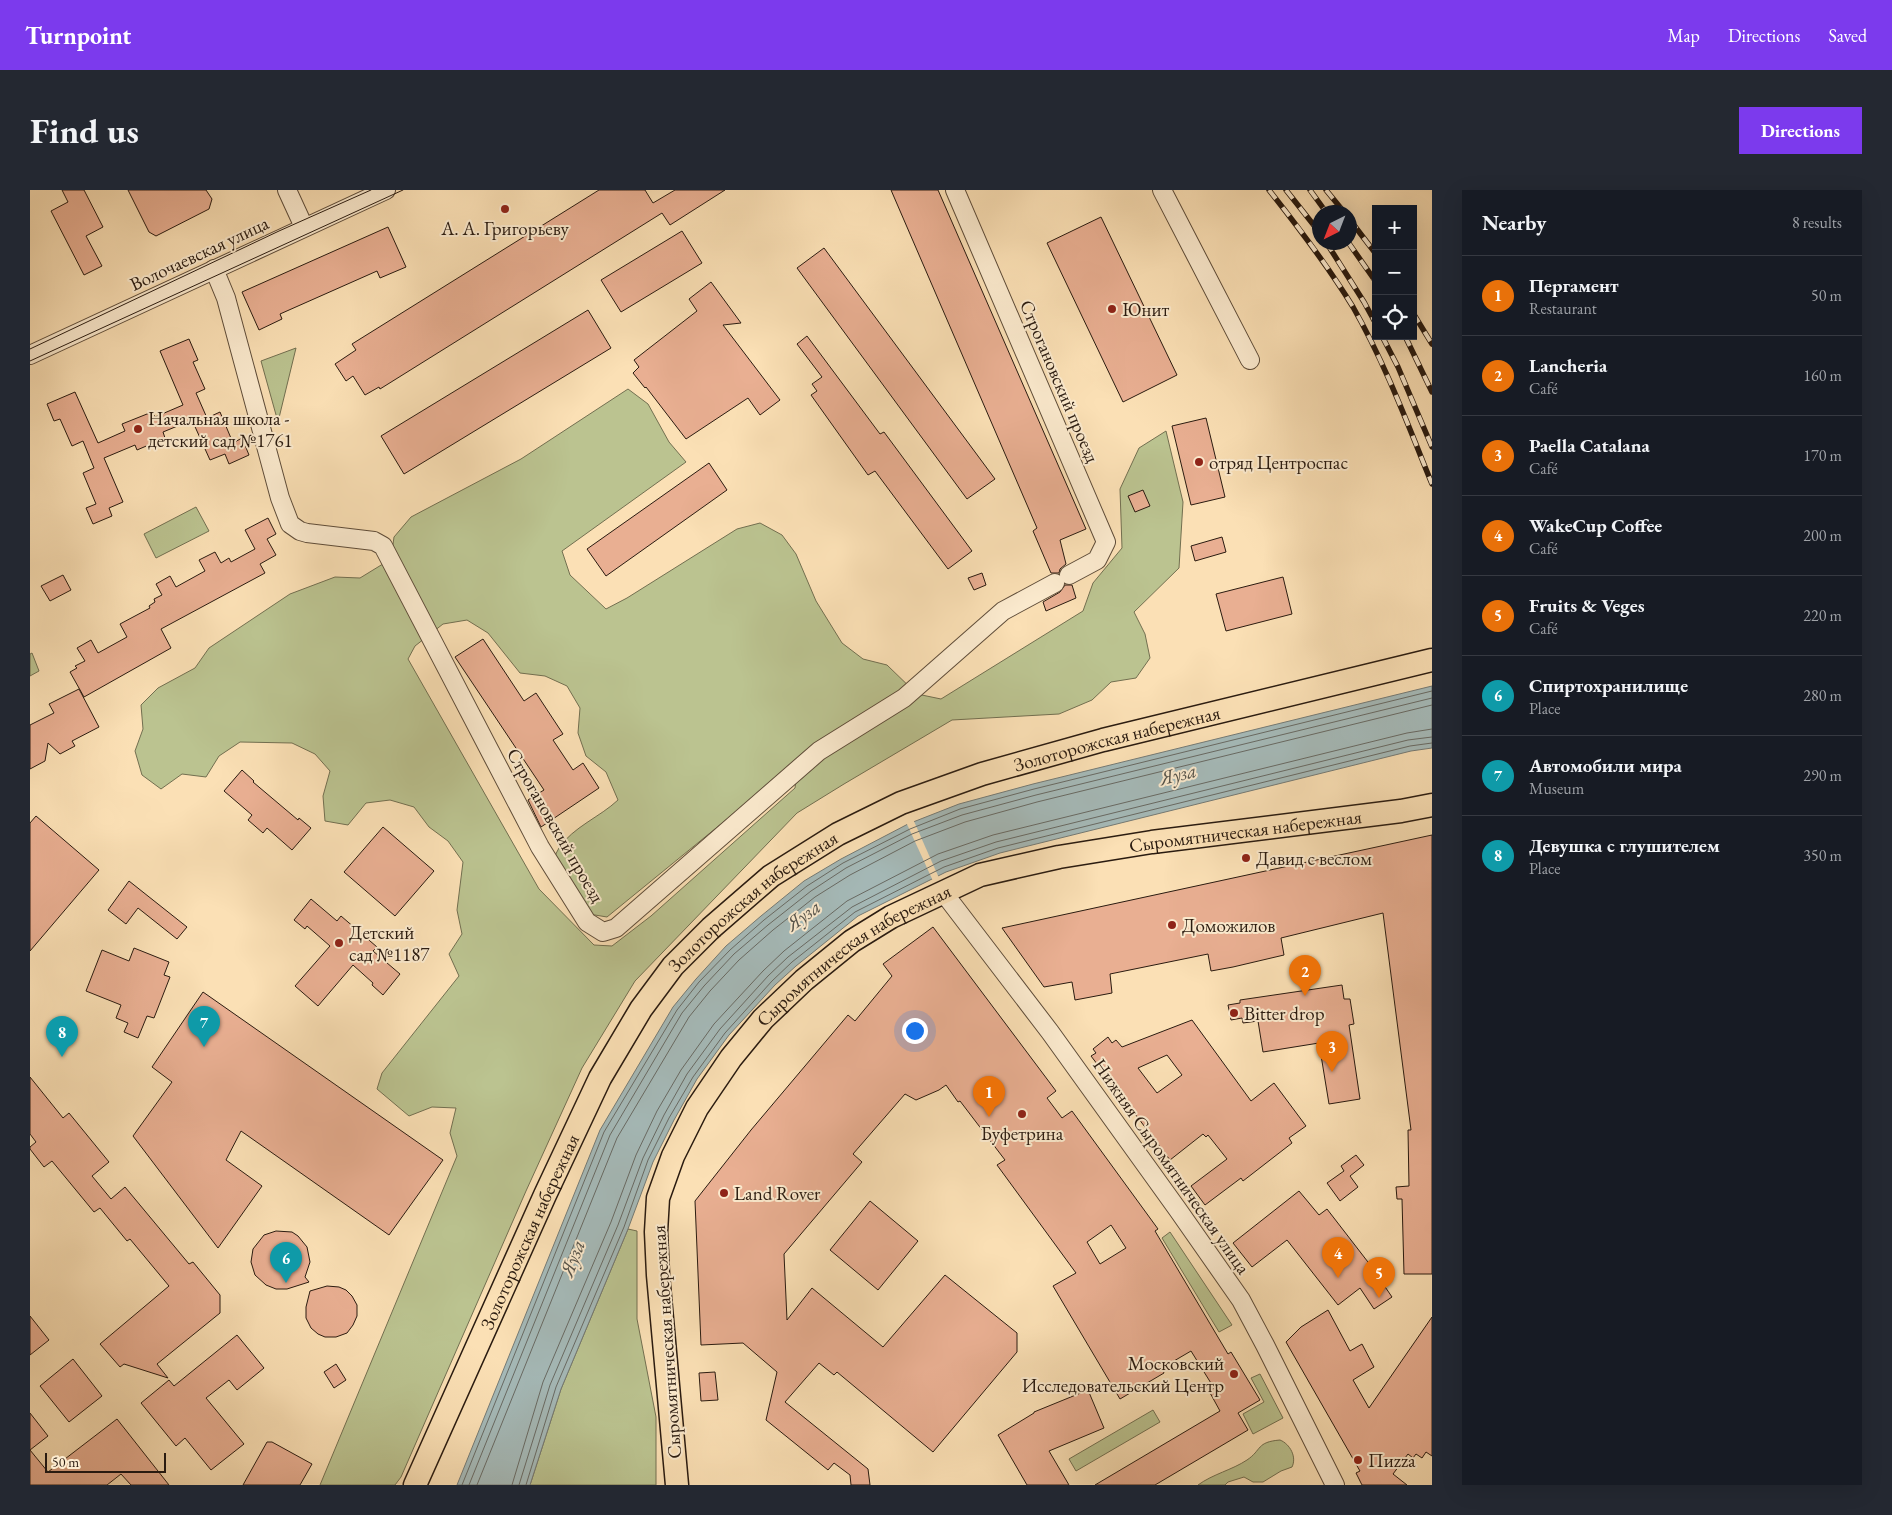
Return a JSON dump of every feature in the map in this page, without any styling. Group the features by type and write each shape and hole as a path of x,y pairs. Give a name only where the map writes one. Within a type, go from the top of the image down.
{"main road":[{"name":"Золоторожская набережная","path":"415,1485 545,1195 600,1078 641,1009 673,966 711,928 771,876 838,834 901,803 982,774 1103,740 1432,660"},
{"name":"Сыромятническая набережная","path":"677,1485 658,1275 656,1232 658,1198 673,1156 702,1101 731,1058 763,1019 820,965 852,941 891,917 980,875 1058,856 1152,842 1401,811 1432,804"}],"street":[{"path":"287,190 304,228"},
{"name":"Волочаевская улица","path":"30,355 386,190"},
{"name":"Строгановский проезд","path":"214,270 226,298 273,477 290,524 300,531 307,533 374,541 383,546 540,847 587,922 603,932 616,928 819,751 904,698 1003,611 1097,560 1106,542 955,190"},
{"path":"1162,190 1250,360"},
{"name":"Нижняя Сыромятническая улица","path":"943,892 1050,1032 1241,1300 1335,1485"}],"green space":[{"path":"296,348 278,422 261,361"},
{"path":"628,389 648,404 669,442 686,462 562,551 570,575 606,609 627,598 737,529 760,523 782,535 796,554 816,601 842,643 863,659 887,665 917,694 941,699 1083,611 1093,583 1122,548 1120,489 1139,448 1166,431 1183,502 1179,568 1134,612 1145,634 1150,658 1136,678 1111,682 1092,700 1059,714 952,720 844,784 797,813 635,981 582,1068 401,1477 395,1485 320,1485 457,1156 450,1133 456,1108 432,1107 409,1116 377,1089 382,1073 459,976 449,954 462,934 457,910 463,862 448,841 429,827 414,807 390,800 366,803 348,825 325,821 323,796 330,771 315,754 292,743 240,742 219,756 206,777 182,774 161,789 142,775 135,751 143,729 141,705 158,688 195,668 209,648 290,594 335,577 360,578 391,559 394,537 411,517 521,459","holes":["467,620 488,633 520,673 545,676 567,686 580,708 578,733 586,756 606,772 618,800 579,828 565,841 556,853 550,870 571,911 607,917 786,771 796,780 795,788 651,916 612,946 594,945 539,889 408,659 415,646 443,624"]},
{"path":"196,507 209,531 156,558 144,534"},
{"path":"32,653 39,671 30,676 30,654"},
{"path":"628,1229 637,1231 637,1319 656,1417 656,1485 530,1485 561,1389"},
{"path":"1170,1232 1232,1325 1219,1332 1162,1238"},
{"path":"1260,1374 1283,1418 1253,1434 1243,1414 1264,1402 1251,1378"},
{"path":"1153,1410 1160,1422 1076,1471 1069,1459"},
{"path":"1280,1440 1287,1444 1292,1451 1294,1459 1292,1467 1281,1471 1263,1482 1253,1482 1244,1477 1228,1482 1225,1485 1198,1485 1247,1460 1263,1445"}],"water":[{"name":"Яуза","path":"1432,686 1432,748 1411,751 1000,853 946,872 858,916 796,966 775,985 729,1035 697,1079 674,1120 653,1162 628,1229 561,1389 530,1485 457,1485 600,1130 673,1007 726,946 761,916 804,881 841,859 908,824 959,804"}],"pier":[{"path":"913,819 939,878 933,881 906,822"}],"building":[{"path":"62,190 84,190 103,227 86,236 102,266 84,275 51,211 68,202"},
{"path":"128,190 206,190 212,199 209,209 156,236 149,232"},
{"path":"599,190 645,190 653,203 675,190 725,190 670,225 662,213 380,389 379,387 365,395 353,376 346,381 335,364 356,350 352,344"},
{"path":"891,190 938,190 1086,529 1060,540 1066,564 1060,569 1059,573 1051,573 1033,531 1037,528"},
{"name":"Юнит","path":"1101,217 1177,375 1123,402 1047,243"},
{"path":"388,227 406,267 380,278 377,271 280,314 282,319 259,330 242,292"},
{"path":"682,231 702,263 621,312 601,280"},
{"path":"824,248 995,479 967,499 797,268"},
{"path":"711,282 741,323 723,325 780,400 760,415 748,398 686,439 633,373 639,367 634,360 697,311 689,299"},
{"path":"588,310 611,348 404,474 381,436"},
{"path":"807,336 880,434 884,432 972,551 948,569 875,471 868,475 811,395 817,391 812,384 822,377 797,344"},
{"path":"189,339 198,360 193,362 205,389 196,393 207,418 220,412 233,443 242,438 249,455 229,464 225,454 210,460 192,420 163,432 165,438 137,450 135,445 104,458 123,502 109,508 112,516 93,524 86,508 96,504 83,473 94,468 83,441 72,446 60,419 54,421 47,404 75,392 98,443 125,431 122,424 152,412 155,417 183,405 160,351"},
{"name":"отряд Центроспас","path":"1206,418 1225,497 1191,505 1172,426"},
{"path":"709,463 727,490 606,576 587,549"},
{"path":"1143,490 1150,506 1135,512 1128,496"},
{"path":"268,518 276,534 267,539 276,555 260,564 265,573 161,629 171,648 84,697 70,672 77,668 75,666 85,661 77,648 91,640 98,653 127,637 120,624 150,608 149,606 155,602 154,599 162,595 156,584 170,576 176,587 205,571 199,560 215,552 221,563 229,558 231,562 255,549 245,530"},
{"path":"1222,537 1226,552 1195,561 1191,546"},
{"path":"982,573 986,585 974,590 968,578"},
{"path":"63,575 71,590 50,601 41,586"},
{"path":"1283,577 1292,614 1226,631 1216,594"},
{"path":"1065,585 1072,585 1076,598 1046,611 1043,602 1060,592"},
{"path":"483,639 524,701 536,693 563,734 553,740 573,770 583,763 599,788 541,827 528,800 544,790 455,657"},
{"path":"79,689 99,727 72,741 75,746 60,754 48,743 45,761 30,769 30,725 54,713 49,704"},
{"path":"242,770 253,782 298,820 299,818 311,828 292,850 267,828 263,833 248,820 252,815 224,791"},
{"path":"36,816 99,870 30,951 30,823"},
{"path":"383,827 434,871 395,916 344,872"},
{"path":"1432,835 1432,1274 1404,1274 1402,1199 1397,1199 1396,1187 1409,1186 1408,1130 1411,1130 1383,913 1281,938 1284,955 1233,967 1211,971 1208,954 1110,974 1112,993 1075,1000 1072,982 1044,987 1002,928"},
{"path":"129,881 187,927 177,939 138,908 126,924 108,910"},
{"path":"311,899 337,921 341,916 377,947 373,951 400,974 383,995 353,965 318,1006 295,986 330,946 307,926 305,929 294,920"},
{"path":"933,927 1056,1091 1047,1098 1062,1118 1072,1111 1158,1229 1155,1231 1228,1354 1231,1352 1260,1400 1238,1413 1248,1430 1155,1485 1095,1485 1220,1411 1209,1391 1214,1388 1191,1351 1162,1368 1164,1373 1120,1399 1053,1286 1076,1273 997,1165 1005,1160 946,1085 916,1100 905,1094 853,1154 862,1162 784,1254 787,1320 812,1288 883,1347 945,1275 1017,1333 1017,1352 933,1452 837,1372 834,1375 819,1363 785,1402 868,1469 870,1485 851,1485 850,1475 834,1463 828,1470 766,1420 777,1372 743,1343 701,1345 695,1201 751,1130 848,1015 855,1021 892,976 883,964","holes":["1111,1225 1126,1248 1100,1264 1087,1242"]},
{"path":"134,948 169,962 164,975 170,977 154,1018 147,1016 138,1038 124,1032 128,1023 116,1018 121,1005 86,991 102,950 129,961"},
{"path":"1342,985 1344,999 1350,999 1354,1024 1349,1025 1360,1099 1329,1104 1319,1043 1263,1052 1258,1021 1243,1023 1242,1018 1231,1020 1228,1005 1240,1003 1240,1000"},
{"path":"203,992 443,1160 389,1235 241,1131 226,1160 262,1186 218,1248 133,1136 172,1082 152,1067"},
{"path":"1192,1020 1251,1101 1274,1083 1306,1126 1289,1138 1292,1143 1243,1181 1241,1178 1205,1205 1191,1186 1227,1159 1208,1135 1206,1137 1203,1134 1170,1160 1091,1056 1096,1053 1093,1049 1108,1037 1112,1043 1116,1040 1122,1047","holes":["1167,1055 1182,1075 1157,1093 1138,1068"]},
{"path":"30,1077 63,1118 69,1113 109,1162 92,1176 111,1199 125,1187 189,1264 193,1262 220,1295 220,1313 157,1364 168,1378 124,1364 120,1367 100,1344 169,1286 130,1239 127,1241 100,1208 94,1212 52,1161 44,1167 30,1149 36,1142 30,1134"},
{"path":"1356,1155 1364,1165 1350,1176 1358,1187 1340,1201 1327,1183 1344,1171 1341,1166"},
{"path":"1299,1191 1319,1215 1327,1209 1378,1275 1392,1297 1374,1309 1360,1288 1338,1305 1287,1240 1252,1267 1233,1243"},
{"path":"870,1201 918,1241 878,1290 830,1250"},
{"path":"276,1231 292,1232 307,1247 310,1262 305,1277 309,1282 287,1289 276,1289 266,1285 255,1275 251,1262 253,1249 264,1235"},
{"path":"327,1286 346,1290 357,1305 357,1316 353,1325 347,1333 336,1337 325,1337 318,1334 311,1328 306,1318 306,1307 310,1291"},
{"path":"1328,1310 1350,1351 1362,1344 1374,1367 1353,1380 1369,1408 1432,1317 1432,1456 1426,1452 1422,1458 1416,1454 1413,1458 1408,1454 1393,1474 1407,1485 1362,1485 1356,1473 1360,1471 1286,1342 1301,1327"},
{"path":"30,1316 49,1340 30,1355"},
{"path":"237,1335 264,1368 237,1390 229,1380 206,1398 244,1444 211,1470 185,1438 176,1446 141,1403 169,1380 174,1386"},
{"path":"73,1359 102,1396 69,1422 40,1386"},
{"path":"336,1364 346,1380 334,1388 324,1372"},
{"path":"715,1372 718,1400 701,1401 699,1373"},
{"path":"1088,1390 1104,1428 1049,1451 1069,1485 1027,1485 998,1435 1034,1412"},
{"path":"30,1413 48,1436 30,1450"},
{"path":"117,1419 169,1485 131,1485 121,1474 107,1485 30,1485 30,1450 48,1472"},
{"path":"267,1442 272,1442 312,1464 300,1485 243,1485"}],"tram line":[{"path":"30,349 279,231 371,190"},
{"path":"30,361 403,190"}],"railway":[{"path":"1269,190 1334,277 1365,328 1386,372 1432,484"},
{"path":"1286,190 1312,223"},
{"path":"1310,190 1321,205"},
{"path":"1326,190 1338,205"},
{"path":"1357,229 1373,250"},
{"path":"1331,250 1372,317"},
{"path":"1354,250 1372,276"},
{"path":"1417,320 1432,344"},
{"path":"1384,340 1398,367 1432,447"},
{"path":"1407,340 1432,392"}],"place":[{"name":"А. А. Григорьеву","path":"505,209"},
{"name":"Юнит","path":"1112,309"},
{"name":"Начальная школа - детский сад №1761","path":"138,429"},
{"name":"отряд Центроспас","path":"1199,462"},
{"name":"Давид с веслом","path":"1246,858"},
{"name":"Доможилов","path":"1172,925"},
{"name":"Детский сад №1187","path":"339,943"},
{"name":"Lancheria","path":"1305,996"},
{"name":"Bitter drop","path":"1234,1013"},
{"name":"Автомобили мира","path":"204,1047"},
{"name":"Девушка с глушителем","path":"62,1057"},
{"name":"Paella Catalana","path":"1332,1072"},
{"name":"Буфетрина","path":"1022,1114"},
{"name":"Пергамент","path":"989,1117"},
{"name":"Land Rover","path":"724,1193"},
{"name":"WakeCup Coffee","path":"1338,1278"},
{"name":"Спиртохранилище","path":"286,1283"},
{"name":"Fruits & Veges","path":"1379,1298"},
{"name":"Московский Исследовательский Центр","path":"1234,1374"},
{"name":"Пиzzа","path":"1358,1460"}]}
